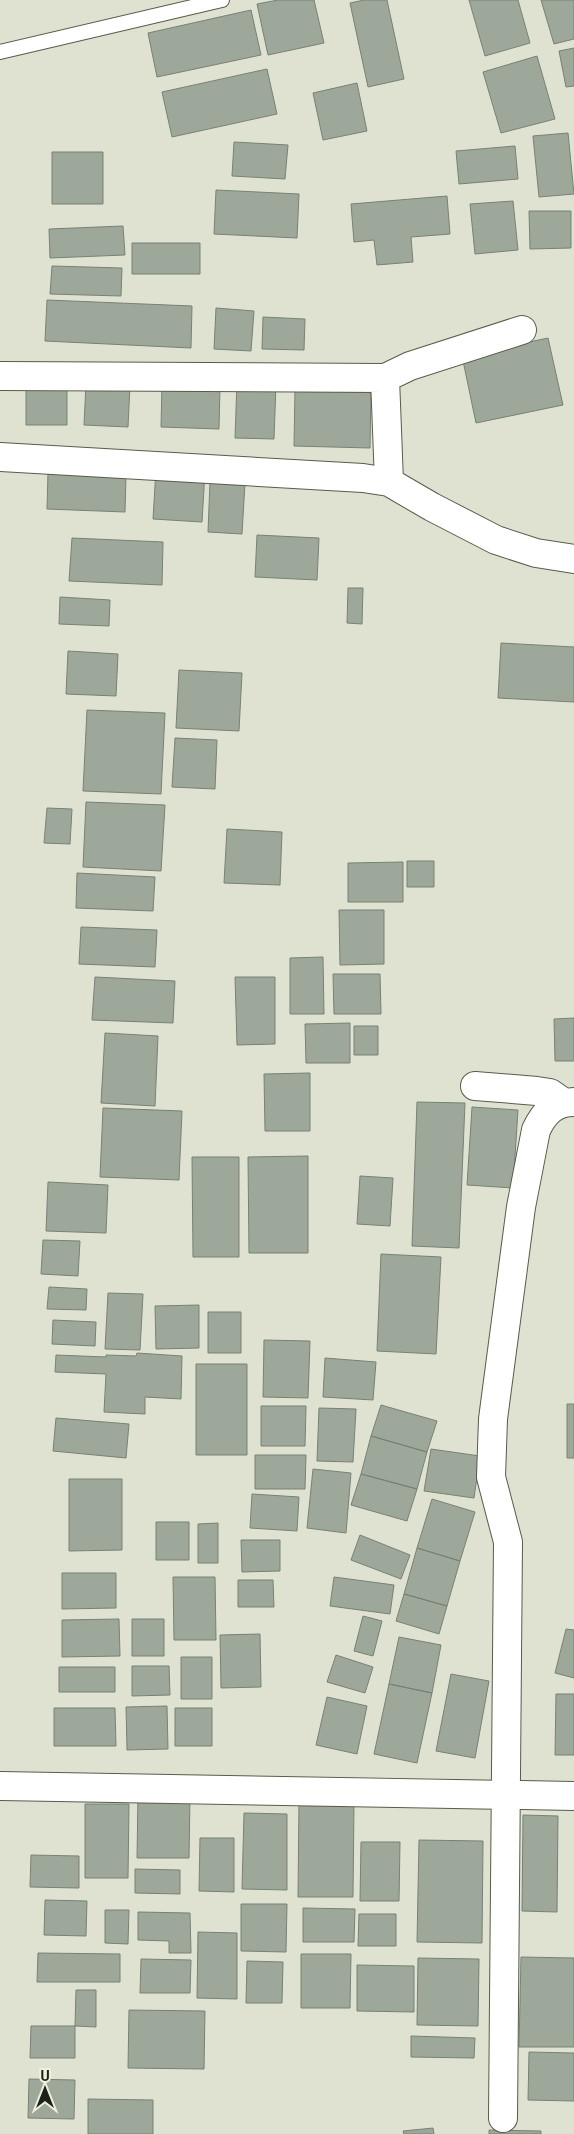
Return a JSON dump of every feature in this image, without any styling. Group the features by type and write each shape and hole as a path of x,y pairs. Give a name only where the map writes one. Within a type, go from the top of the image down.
{"street":[{"path":"0,376 385,378 410,366 522,330"},
{"path":"385,378 388,482"},
{"path":"0,456 363,478 388,482 496,540 536,553 574,559"},
{"path":"474,1086 544,1092 568,1102"},
{"path":"503,2118 508,1542 491,1477 493,1419 520,1207 536,1130 542,1118 552,1108 568,1102"},
{"path":"0,1786 574,1796"}],"lane":[{"path":"0,52 222,0"}],"building":[{"path":"278,0 314,0 324,43 268,55 257,4"},
{"path":"364,0 387,0 404,79 368,87 350,3"},
{"path":"469,0 518,0 530,43 485,56"},
{"path":"541,0 574,0 574,39 554,44"},
{"path":"251,10 261,55 157,77 148,33"},
{"path":"574,48 574,86 566,87 559,51"},
{"path":"537,56 555,119 501,133 483,72"},
{"path":"267,69 277,114 172,137 162,92"},
{"path":"357,83 367,131 323,140 313,93"},
{"path":"568,133 574,194 539,197 533,136"},
{"path":"234,142 288,145 285,179 232,176"},
{"path":"515,146 518,179 459,184 456,151"},
{"path":"52,152 103,152 103,204 52,204"},
{"path":"216,190 299,194 297,238 214,234"},
{"path":"447,196 450,234 411,237 413,262 377,265 374,240 354,242 351,204"},
{"path":"513,201 518,250 475,254 470,204"},
{"path":"529,211 571,211 571,248 530,249"},
{"path":"123,226 125,255 50,258 49,229"},
{"path":"132,243 200,243 200,274 132,274"},
{"path":"52,266 122,268 121,296 50,294"},
{"path":"47,300 192,306 191,348 45,341"},
{"path":"216,308 254,311 251,351 214,349"},
{"path":"263,317 305,319 304,350 262,349"},
{"path":"548,338 563,405 476,423 462,356"},
{"path":"237,382 276,383 274,439 235,438"},
{"path":"26,383 67,383 67,425 26,425"},
{"path":"86,383 130,385 128,427 84,425"},
{"path":"162,384 220,386 219,429 161,427"},
{"path":"295,389 371,392 370,448 294,446"},
{"path":"156,469 205,471 202,522 153,519"},
{"path":"48,472 126,475 125,512 47,509"},
{"path":"210,482 245,483 242,534 208,532"},
{"path":"257,535 319,538 317,580 255,577"},
{"path":"72,538 163,542 162,585 69,581"},
{"path":"348,588 363,588 362,624 347,623"},
{"path":"60,597 110,600 109,626 59,624"},
{"path":"501,643 574,647 574,702 498,698"},
{"path":"68,651 118,654 116,696 66,694"},
{"path":"179,670 242,673 239,731 176,728"},
{"path":"87,710 165,713 161,794 83,791"},
{"path":"175,738 217,740 215,789 172,787"},
{"path":"86,802 165,805 161,871 83,867"},
{"path":"47,808 72,809 70,844 44,843"},
{"path":"227,829 282,832 280,885 224,883"},
{"path":"407,861 434,861 434,887 407,887"},
{"path":"403,862 403,902 348,902 348,863"},
{"path":"77,873 155,877 153,911 76,908"},
{"path":"339,910 384,910 384,964 340,965"},
{"path":"81,927 157,930 155,967 79,964"},
{"path":"323,957 324,1014 290,1014 290,958"},
{"path":"333,974 380,974 381,1014 334,1014"},
{"path":"95,977 175,981 173,1023 92,1020"},
{"path":"235,977 275,977 275,1044 237,1045"},
{"path":"574,1018 574,1061 555,1061 554,1019"},
{"path":"350,1023 350,1063 306,1063 305,1024"},
{"path":"354,1026 378,1026 378,1055 354,1055"},
{"path":"105,1033 158,1036 155,1106 101,1103"},
{"path":"310,1073 310,1131 265,1131 264,1074"},
{"path":"417,1102 465,1103 459,1248 412,1246"},
{"path":"472,1107 518,1110 513,1188 467,1185"},
{"path":"103,1108 182,1111 179,1180 100,1177"},
{"path":"308,1156 308,1253 249,1253 248,1157"},
{"path":"192,1157 239,1157 239,1257 193,1257"},
{"path":"360,1176 393,1178 390,1226 357,1224"},
{"path":"48,1182 108,1185 106,1233 46,1231"},
{"path":"43,1240 80,1241 78,1276 41,1274"},
{"path":"381,1254 441,1257 436,1354 377,1351"},
{"path":"49,1287 87,1289 86,1310 47,1309"},
{"path":"108,1293 143,1294 140,1350 105,1349"},
{"path":"199,1305 199,1348 156,1349 155,1306"},
{"path":"208,1312 241,1312 241,1353 208,1353"},
{"path":"53,1320 96,1322 95,1346 52,1344"},
{"path":"264,1340 310,1341 308,1398 263,1397"},
{"path":"137,1353 182,1356 181,1399 145,1397 145,1414 104,1412 106,1374 55,1372 56,1355 106,1357 106,1355 136,1356"},
{"path":"325,1358 376,1362 373,1400 323,1397"},
{"path":"196,1364 247,1364 247,1455 196,1455"},
{"path":"567,1404 574,1404 574,1458 567,1458"},
{"path":"381,1405 437,1421 427,1452 371,1436"},
{"path":"261,1406 306,1406 305,1446 261,1446"},
{"path":"319,1408 356,1409 353,1462 317,1461"},
{"path":"56,1418 129,1424 126,1458 53,1451"},
{"path":"371,1436 427,1452 417,1489 361,1474"},
{"path":"431,1449 480,1456 474,1498 424,1491"},
{"path":"255,1455 306,1455 305,1489 255,1489"},
{"path":"313,1469 351,1473 346,1533 307,1528"},
{"path":"361,1474 417,1489 407,1521 351,1505"},
{"path":"69,1479 122,1479 122,1550 69,1551"},
{"path":"252,1494 299,1497 297,1531 250,1528"},
{"path":"432,1499 475,1512 460,1561 417,1548"},
{"path":"156,1522 189,1522 189,1560 156,1560"},
{"path":"218,1523 218,1563 198,1563 198,1524"},
{"path":"360,1535 410,1555 401,1579 351,1560"},
{"path":"241,1540 280,1540 280,1571 242,1572"},
{"path":"417,1548 460,1561 447,1606 404,1594"},
{"path":"62,1573 116,1573 116,1608 62,1609"},
{"path":"173,1577 215,1577 216,1640 174,1640"},
{"path":"334,1577 394,1585 390,1614 330,1606"},
{"path":"238,1580 273,1580 274,1607 238,1607"},
{"path":"404,1594 447,1606 439,1634 396,1621"},
{"path":"363,1616 382,1621 373,1656 354,1651"},
{"path":"119,1619 120,1656 62,1657 62,1620"},
{"path":"132,1619 164,1619 164,1656 132,1656"},
{"path":"566,1629 574,1630 574,1678 555,1673"},
{"path":"260,1634 261,1687 221,1688 220,1635"},
{"path":"399,1637 441,1645 432,1693 389,1684"},
{"path":"336,1655 373,1667 365,1693 327,1682"},
{"path":"181,1657 212,1657 212,1699 181,1699"},
{"path":"132,1666 169,1666 170,1695 132,1696"},
{"path":"59,1667 115,1667 115,1692 59,1692"},
{"path":"451,1674 489,1681 475,1758 436,1751"},
{"path":"389,1684 432,1693 417,1763 374,1754"},
{"path":"556,1694 574,1694 574,1755 555,1755"},
{"path":"327,1697 367,1706 357,1754 316,1745"},
{"path":"167,1706 168,1749 127,1750 126,1707"},
{"path":"54,1708 115,1708 116,1746 54,1746"},
{"path":"175,1708 212,1708 212,1746 175,1746"},
{"path":"138,1795 190,1796 189,1858 137,1858"},
{"path":"299,1800 354,1801 353,1897 298,1897"},
{"path":"85,1804 129,1804 128,1878 85,1878"},
{"path":"244,1813 287,1814 287,1890 242,1889"},
{"path":"523,1815 558,1816 557,1912 522,1911"},
{"path":"200,1838 234,1838 234,1892 199,1891"},
{"path":"419,1840 483,1841 482,1943 417,1942"},
{"path":"361,1842 400,1842 399,1901 360,1901"},
{"path":"31,1855 79,1856 79,1888 30,1887"},
{"path":"135,1869 180,1870 180,1894 135,1893"},
{"path":"45,1900 87,1901 86,1936 44,1935"},
{"path":"241,1904 287,1904 286,1952 241,1951"},
{"path":"303,1908 355,1909 354,1942 303,1942"},
{"path":"105,1910 129,1910 128,1944 105,1943"},
{"path":"138,1912 190,1913 191,1953 169,1953 169,1941 138,1940"},
{"path":"359,1914 396,1914 396,1946 358,1946"},
{"path":"198,1932 237,1933 237,1999 197,1998"},
{"path":"38,1953 120,1954 120,1982 37,1982"},
{"path":"301,1954 351,1954 350,2008 301,2008"},
{"path":"521,1957 574,1958 574,2047 519,2047"},
{"path":"418,1958 479,1959 478,2026 417,2025"},
{"path":"141,1959 191,1960 190,1993 140,1993"},
{"path":"247,1961 283,1962 282,2003 246,2003"},
{"path":"357,1965 414,1966 414,2012 357,2011"},
{"path":"76,1990 96,1990 96,2027 75,2026"},
{"path":"129,2010 205,2011 204,2069 128,2068"},
{"path":"31,2026 75,2026 75,2058 30,2058"},
{"path":"411,2036 475,2038 474,2058 411,2057"},
{"path":"529,2052 574,2053 574,2101 528,2100"},
{"path":"29,2079 75,2080 74,2119 28,2118"},
{"path":"88,2099 153,2100 153,2134 88,2134"},
{"path":"433,2128 434,2134 404,2134 403,2131"},
{"path":"489,2130 541,2131 541,2134 489,2134"}]}
